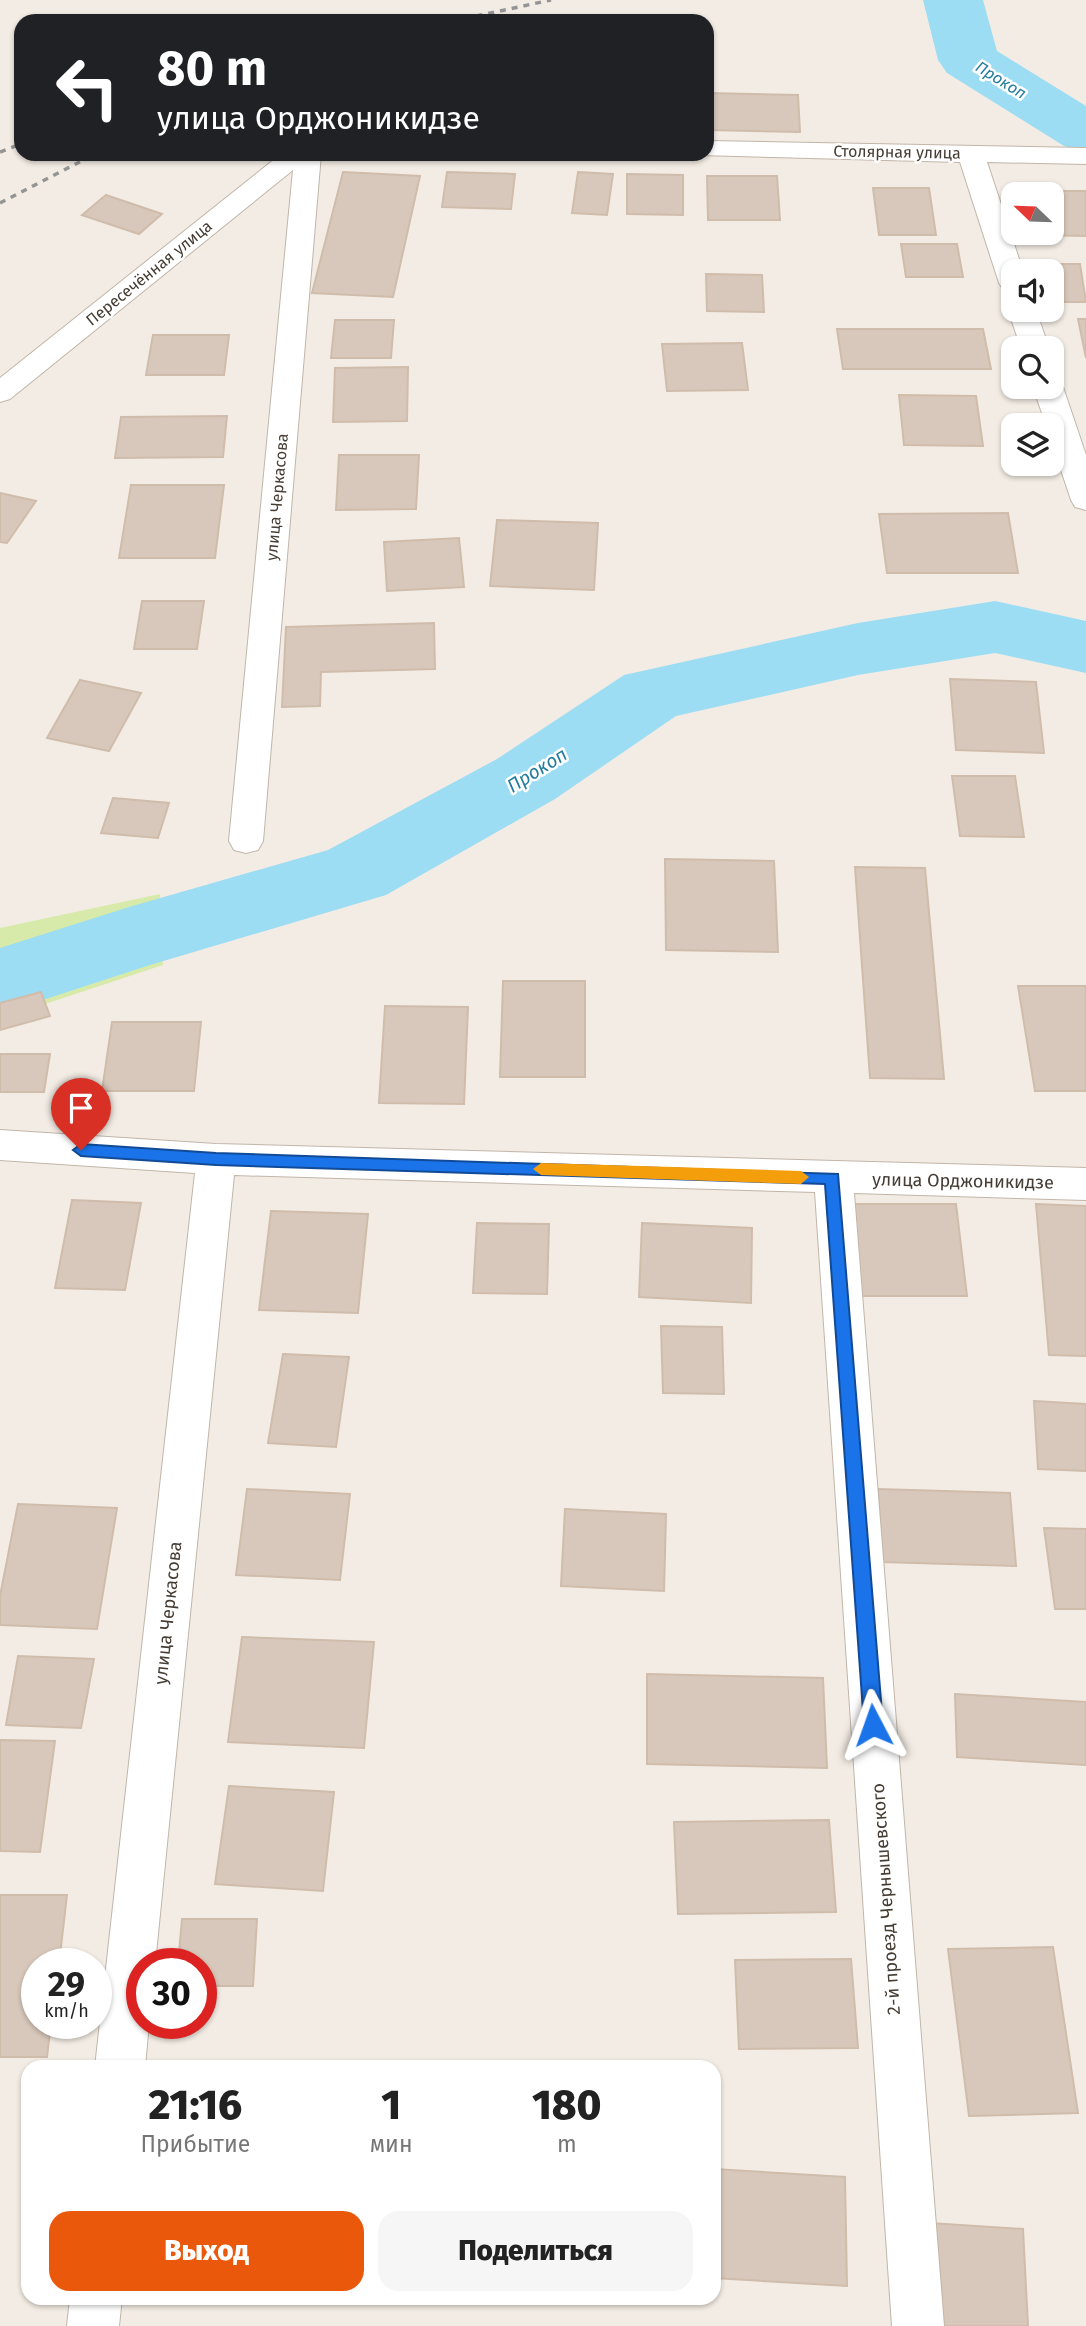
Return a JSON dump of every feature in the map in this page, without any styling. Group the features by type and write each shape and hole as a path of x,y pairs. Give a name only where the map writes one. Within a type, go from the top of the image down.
{"street":[{"name":"Столярная улица","path":"714,149 1086,156"},
{"path":"970,152 1005,259"},
{"name":"Пересечённая улица","path":"0,393 288,161"},
{"name":"улица Черкасова","path":"246,841 307,161"},
{"path":"1052,399 1086,500"},
{"name":"улица Орджоникидзе","path":"0,1145 216,1159 1086,1184"},
{"name":"улица Черкасова","path":"121,2060 216,1159"},
{"name":"2-й проезд Чернышевского","path":"832,1178 918,2326"},
{"path":"93,2326 95,2305"}],"green space":[{"path":"160,894 163,965 0,1019 0,928"}],"building":[{"path":"714,93 798,95 800,132 714,130"},
{"path":"343,172 420,176 393,297 312,293"},
{"path":"447,172 515,174 511,209 442,207"},
{"path":"578,172 613,174 607,215 572,213"},
{"path":"627,174 683,175 683,215 627,214"},
{"path":"707,176 777,176 780,220 708,220"},
{"path":"873,188 929,188 936,235 879,235"},
{"path":"1064,191 1086,191 1086,236 1064,236"},
{"path":"106,195 162,214 139,234 82,215"},
{"path":"901,244 957,244 963,277 906,277"},
{"path":"1064,264 1080,264 1086,302 1064,302"},
{"path":"706,274 762,275 764,312 707,311"},
{"path":"1078,319 1086,319 1086,358"},
{"path":"335,320 394,320 391,358 331,358"},
{"path":"837,329 983,329 991,369 843,369"},
{"path":"153,335 229,335 224,375 146,375"},
{"path":"742,343 748,390 667,391 662,344"},
{"path":"408,367 407,421 333,422 335,368"},
{"path":"899,395 976,396 983,446 904,445"},
{"path":"227,416 223,457 115,458 121,417"},
{"path":"339,455 419,455 416,509 336,510"},
{"path":"131,485 224,485 215,558 119,558"},
{"path":"0,493 36,501 7,543 0,542"},
{"path":"1008,513 1018,573 887,573 879,514"},
{"path":"497,520 598,523 594,590 490,586"},
{"path":"459,538 464,587 387,591 384,542"},
{"path":"142,601 204,601 197,649 134,649"},
{"path":"434,623 435,669 321,672 320,706 282,707 286,627"},
{"path":"950,679 1036,682 1044,753 956,750"},
{"path":"80,680 141,693 109,751 47,738"},
{"path":"952,776 1015,776 1024,837 960,836"},
{"path":"113,798 169,803 158,838 101,833"},
{"path":"665,859 774,861 778,952 666,950"},
{"path":"855,867 925,868 944,1079 870,1078"},
{"path":"503,981 585,981 585,1077 500,1077"},
{"path":"1018,986 1086,986 1086,1091 1035,1091"},
{"path":"41,992 50,1016 0,1030 0,1003"},
{"path":"385,1006 468,1007 464,1104 379,1103"},
{"path":"112,1022 201,1022 194,1091 102,1091"},
{"path":"0,1054 50,1054 44,1092 0,1092"},
{"path":"72,1200 141,1203 125,1290 55,1288"},
{"path":"853,1204 956,1204 967,1296 861,1296"},
{"path":"1036,1204 1086,1206 1086,1356 1049,1355"},
{"path":"271,1211 368,1214 358,1313 259,1310"},
{"path":"477,1223 549,1224 547,1294 473,1293"},
{"path":"642,1223 752,1228 751,1303 639,1297"},
{"path":"661,1326 722,1327 724,1394 663,1393"},
{"path":"283,1354 349,1357 336,1447 268,1443"},
{"path":"1034,1401 1086,1404 1086,1471 1038,1469"},
{"path":"247,1489 350,1494 340,1580 236,1575"},
{"path":"878,1489 1010,1493 1016,1566 882,1562"},
{"path":"18,1504 117,1508 97,1629 0,1625 0,1596"},
{"path":"565,1509 666,1514 664,1591 561,1586"},
{"path":"1044,1528 1086,1529 1086,1609 1055,1609"},
{"path":"242,1637 374,1642 364,1748 228,1742"},
{"path":"18,1656 94,1659 81,1728 6,1725"},
{"path":"647,1674 823,1678 827,1768 647,1764"},
{"path":"955,1694 1086,1702 1086,1765 957,1757"},
{"path":"0,1740 55,1741 40,1852 0,1851"},
{"path":"229,1786 334,1792 323,1891 215,1884"},
{"path":"829,1820 836,1912 678,1914 674,1822"},
{"path":"0,1895 67,1895 61,1948 21,1948 21,2039 49,2039 47,2057 0,2057"},
{"path":"182,1919 257,1919 253,1986 217,1986 217,1948 179,1948"},
{"path":"1053,1947 1078,2113 969,2116 948,1949"},
{"path":"851,1959 858,2048 739,2049 735,1960"},
{"path":"721,2169 845,2177 847,2286 721,2278"},
{"path":"930,2223 1023,2229 1028,2326 933,2326"}],"waterway":[{"name":"Прокоп","path":"953,0 969,60 1086,133"},
{"name":"Прокоп","path":"0,981 129,939 356,873 526,779 652,694 858,649 995,627 1086,647"}],"railway":[{"path":"486,14 551,0"},
{"path":"0,152 14,147"},
{"path":"0,203 81,161"}],"slow traffic":[{"path":"541,1169 801,1177"}],"route":[{"path":"81,1150 216,1159 832,1178 873,1725"}]}
